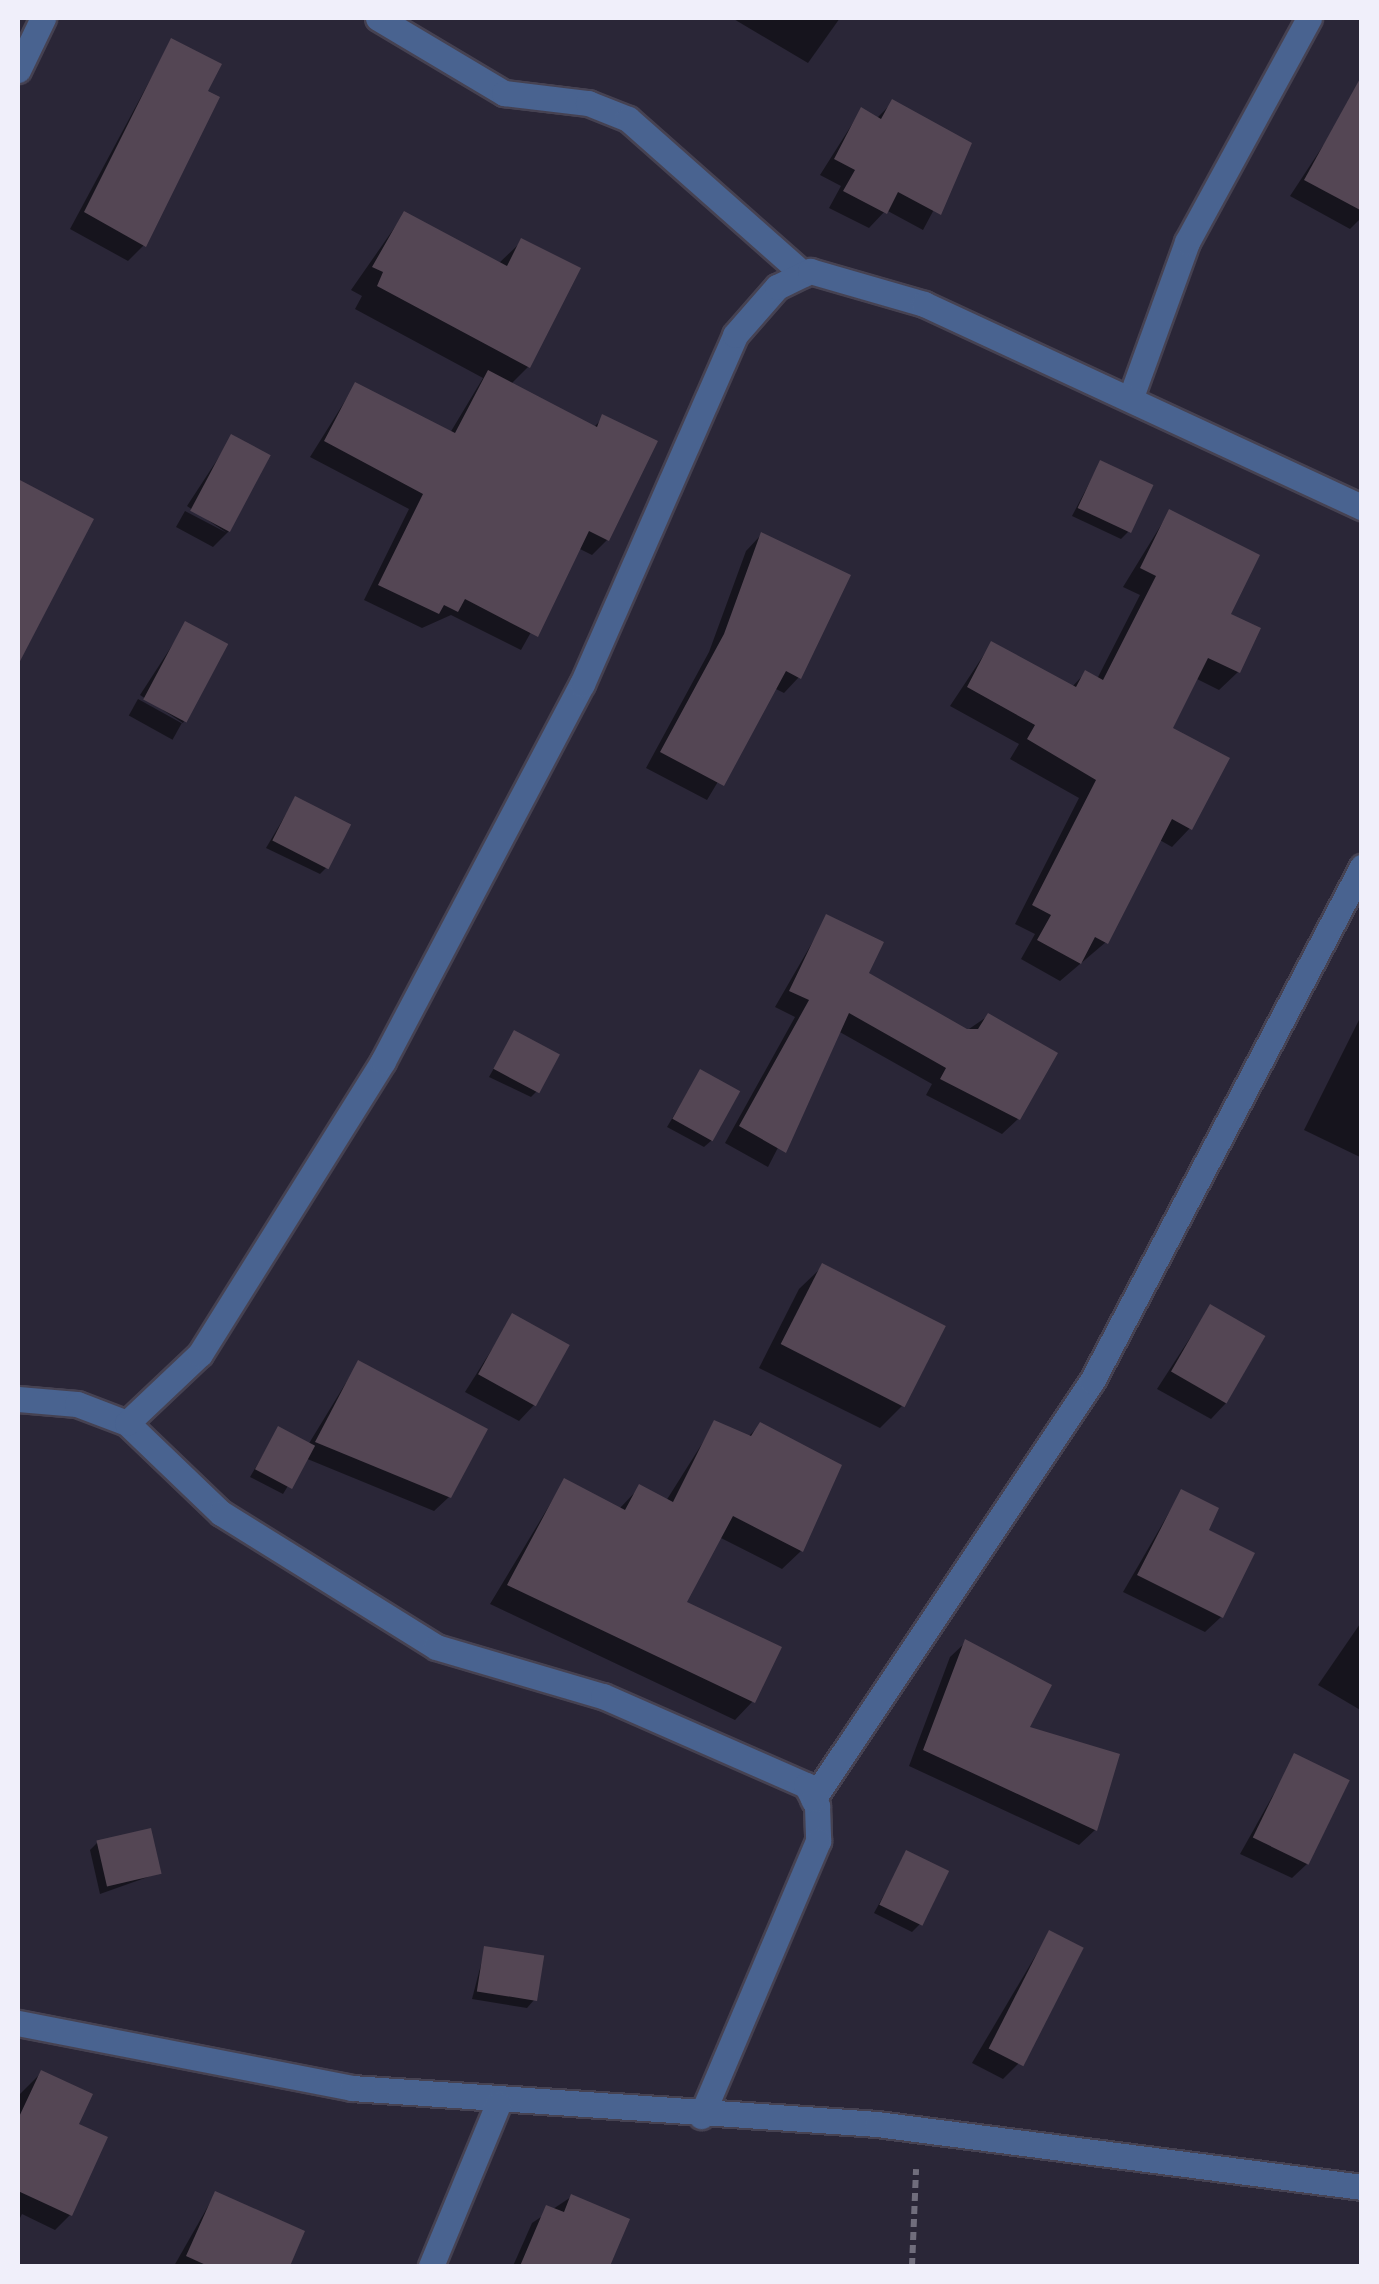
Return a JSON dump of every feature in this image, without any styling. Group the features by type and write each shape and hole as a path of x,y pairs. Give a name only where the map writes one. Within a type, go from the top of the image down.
{"street":[{"path":"18,70 44,18"},
{"path":"378,18 504,93 588,103 628,119 803,274 877,287 1132,394 1362,507"},
{"path":"1132,394 1188,242 1309,18"},
{"path":"127,1423 200,1354 383,1060 582,684 735,335 777,287 803,274"},
{"path":"813,1798 954,1600 1100,1367 1362,866"},
{"path":"18,1399 88,1406 127,1423 221,1514 436,1647 662,1718 806,1785 813,1798 818,1842 803,1886 701,2116"},
{"path":"18,2023 352,2088 498,2104 917,2128 988,2145 1362,2187"},
{"path":"431,2266 498,2104"}],"path":[{"path":"912,2266 917,2128"}],"building":[{"path":"171,38 222,64 208,91 220,97 146,247 84,212"},
{"path":"1362,75 1362,211 1304,180"},
{"path":"892,99 972,143 941,215 898,192 887,214 843,191 855,170 834,159 861,107 881,119"},
{"path":"404,211 507,266 521,238 581,268 530,368 377,286 383,272 372,267"},
{"path":"488,370 597,427 602,414 658,441 609,541 589,531 538,637 465,599 458,612 444,605 439,614 378,585 423,494 324,441 355,382 455,433"},
{"path":"231,434 271,455 230,532 190,511"},
{"path":"1100,460 1153,485 1131,533 1078,508"},
{"path":"18,479 94,519 18,665"},
{"path":"1169,509 1260,555 1231,614 1261,628 1240,673 1208,658 1173,728 1230,758 1192,830 1172,819 1108,944 1095,937 1081,964 1037,940 1051,915 1032,905 1096,780 1027,739 1035,725 967,687 991,641 1076,687 1085,670 1103,680 1156,576 1140,568"},
{"path":"761,532 851,575 801,679 786,671 724,786 660,752 724,634"},
{"path":"185,621 228,644 186,723 143,700"},
{"path":"295,796 351,825 328,869 272,841"},
{"path":"826,914 884,942 869,973 967,1029 978,1029 988,1013 1058,1053 1020,1120 940,1079 946,1068 849,1013 786,1153 739,1126 809,1000 789,991"},
{"path":"514,1030 560,1054 539,1093 493,1069"},
{"path":"700,1069 740,1091 713,1141 672,1119"},
{"path":"822,1263 946,1326 905,1407 781,1344"},
{"path":"1210,1304 1265,1336 1226,1404 1171,1372"},
{"path":"512,1313 570,1345 536,1406 478,1374"},
{"path":"358,1360 488,1429 451,1498 315,1442"},
{"path":"714,1420 751,1436 760,1422 842,1465 803,1552 733,1516 687,1602 782,1647 755,1703 507,1585 564,1478 625,1510 639,1484 673,1502"},
{"path":"278,1426 315,1446 292,1489 255,1469"},
{"path":"1181,1489 1219,1508 1209,1530 1255,1553 1223,1618 1137,1575"},
{"path":"965,1639 1052,1685 1030,1727 1120,1754 1097,1831 923,1750"},
{"path":"1294,1753 1350,1780 1309,1865 1253,1837"},
{"path":"151,1828 162,1874 107,1886 96,1841"},
{"path":"906,1850 949,1871 922,1926 879,1905"},
{"path":"1049,1930 1084,1948 1023,2066 989,2049"},
{"path":"484,1946 544,1956 537,2001 477,1991"},
{"path":"41,2070 93,2094 79,2124 108,2137 72,2216 18,2191 18,2119"},
{"path":"215,2191 305,2231 290,2266 208,2266 186,2256"},
{"path":"571,2194 630,2219 610,2266 520,2266 546,2205 564,2212"}]}
